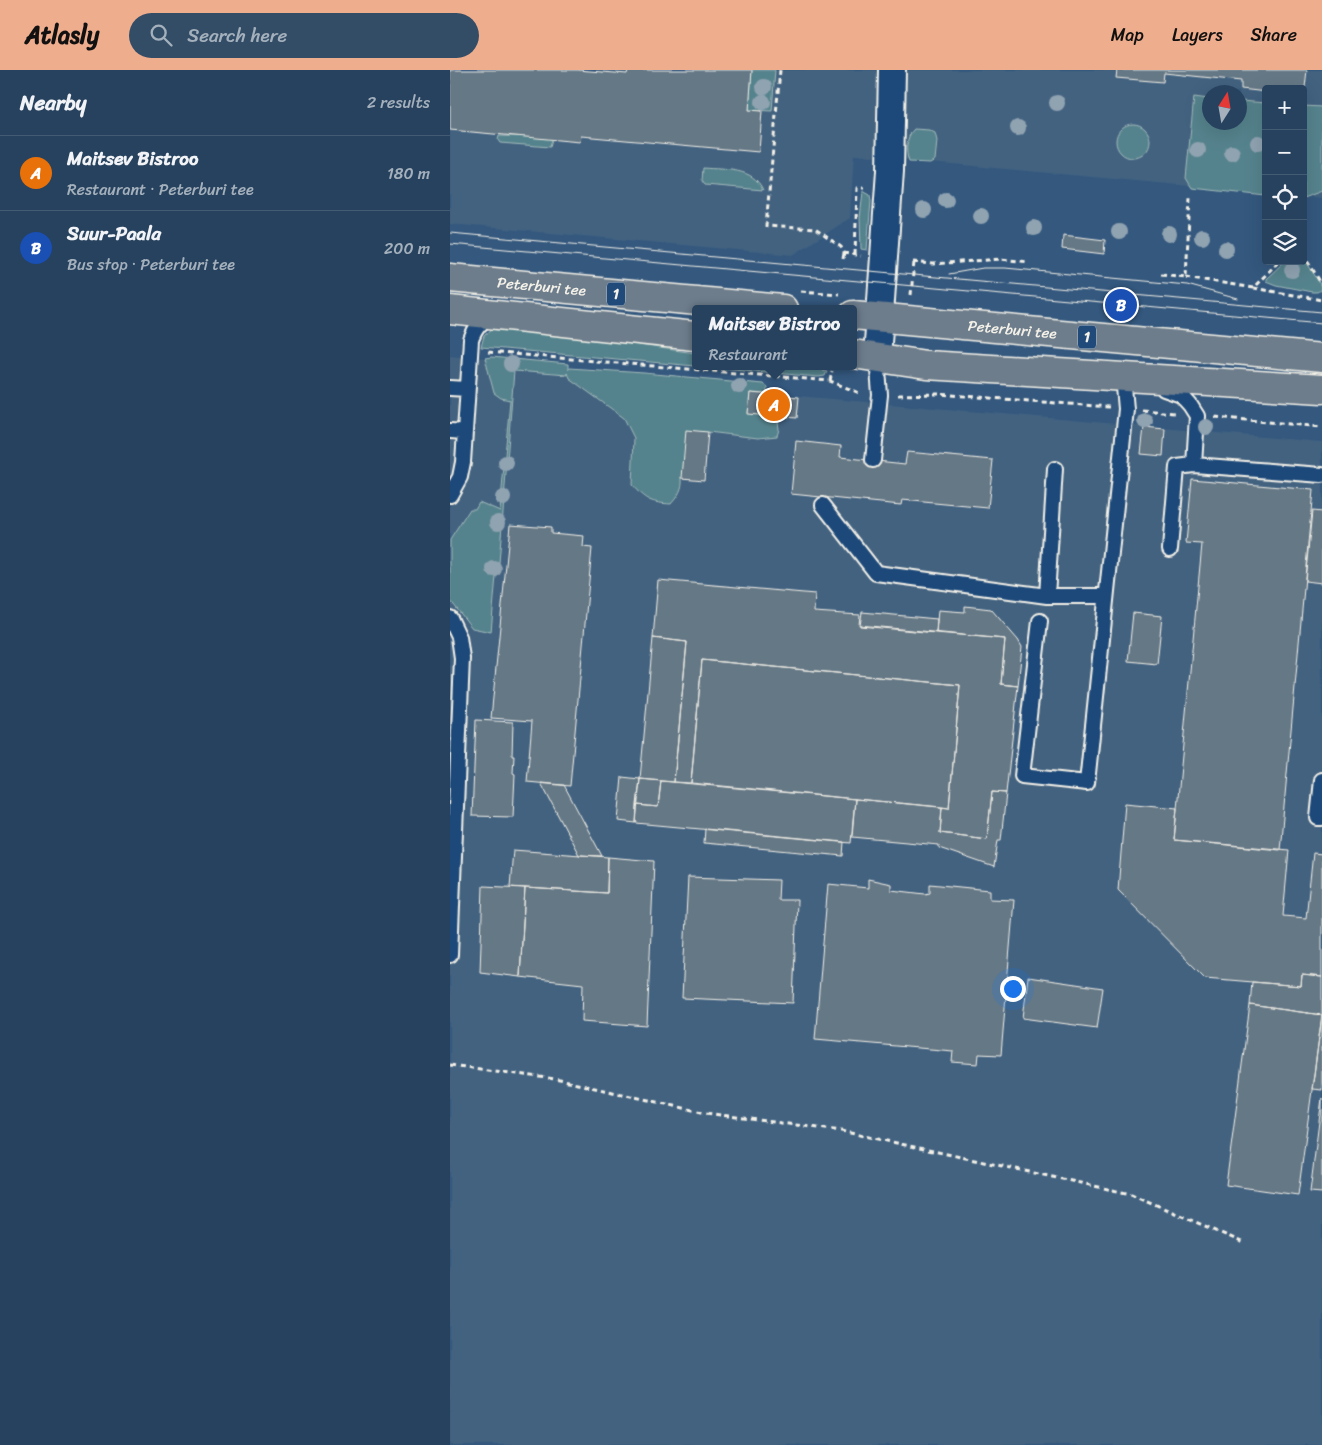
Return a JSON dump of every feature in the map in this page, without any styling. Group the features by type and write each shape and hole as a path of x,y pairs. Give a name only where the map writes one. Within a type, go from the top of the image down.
{"highway":[{"name":"Peterburi tee","path":"450,278 740,305"},
{"name":"Peterburi tee","path":"450,310 692,336"},
{"name":"Peterburi tee","path":"857,315 1322,358"},
{"path":"865,355 926,365 1322,389"}],"street":[{"path":"865,355 880,317 890,162 892,70"}],"lane":[{"path":"450,495 460,476 463,462 469,351 474,331 480,323 495,314"},
{"path":"865,355 880,394 873,460"},
{"path":"1040,620 1022,776 1087,783 1126,409 1123,376 1181,394 1190,404 1197,416 1194,464"},
{"path":"450,388 467,389"},
{"path":"450,431 465,432"},
{"path":"1170,550 1177,467 1194,464 1322,475"},
{"path":"1047,596 1055,469"},
{"path":"823,504 876,573 1047,596 1106,596"},
{"path":"450,618 459,637 462,658 450,955"},
{"path":"1322,780 1318,818 1322,818"}],"path":[{"path":"780,70 766,226 815,229 841,247 844,254 843,259"},
{"path":"1186,276 1190,198"},
{"path":"844,254 867,257"},
{"path":"907,261 933,264 1001,259 1029,262"},
{"path":"1307,260 1322,285"},
{"path":"910,300 914,262"},
{"path":"1253,288 1275,265"},
{"path":"1161,274 1186,276 1322,300"},
{"path":"469,351 692,370"},
{"path":"698,370 830,381 862,394"},
{"path":"830,381 832,371"},
{"path":"450,1065 555,1079 706,1113 841,1131 1131,1194 1244,1243"}],"shaded area":[{"path":"450,70 1322,70 1322,198 1307,196 1307,85 1262,85 1262,193 854,155 850,218 793,255 450,224"},
{"path":"450,355 485,358 514,371 1322,442 1322,1445 450,1445 450,600 475,630 450,571"}],"green space":[{"path":"752,70 775,70 772,111 749,110"},
{"path":"1194,97 1202,98 1202,130 1247,130 1247,102 1262,103 1262,196 1192,188 1186,178"},
{"path":"1307,106 1322,107 1322,191 1307,197"},
{"path":"1133,124 1145,129 1150,141 1145,153 1133,158 1121,153 1116,141 1121,129"},
{"path":"914,129 929,130 935,133 937,141 935,160 930,163 909,162 907,144 909,136"},
{"path":"499,136 553,137 550,147 500,143 498,140"},
{"path":"703,168 745,173 752,177 763,190 705,185 702,181"},
{"path":"863,191 870,195 871,201 867,250 861,249 860,218"},
{"path":"1307,263 1320,284 1321,290 1312,292 1276,285 1266,281 1281,265 1307,265"},
{"path":"493,328 568,335 692,353 692,366 481,347 484,336"},
{"path":"485,358 568,364 568,370 569,368 644,373 763,384 767,387 767,394 750,393 748,413 777,416 779,429 777,436 758,438 708,432 682,478 681,489 676,498 671,504 658,503 649,500 632,485 634,438 624,418 569,378 567,373 567,375 514,371 498,576 496,576 491,632 472,628 450,600 450,540 470,509 475,509 479,502 500,511 510,400 501,398 494,393"},
{"path":"744,370 827,371 825,376 818,377"}],"building":[{"path":"450,70 577,70 627,74 628,70 752,70 749,110 762,111 759,152 581,136 580,142 450,130"},
{"path":"1117,70 1307,70 1305,85 1262,85 1262,92 1247,90 1247,85 1241,85 1241,81 1164,73 1163,82 1116,78"},
{"path":"1063,235 1105,240 1104,254 1062,249"},
{"path":"750,393 799,397 797,418 748,414"},
{"path":"1144,427 1165,429 1163,456 1141,454"},
{"path":"686,430 708,432 704,480 682,478"},
{"path":"796,441 841,446 840,457 905,464 907,452 993,460 988,508 902,500 901,505 791,494"},
{"path":"1192,479 1313,490 1280,850 1174,840 1202,544 1186,543"},
{"path":"1312,511 1322,512 1322,583 1305,581"},
{"path":"510,524 551,527 551,533 584,536 583,547 592,548 570,786 527,782 532,721 491,718"},
{"path":"658,580 815,594 814,612 860,615 859,625 1005,639 1001,684 1018,686 1006,793 992,792 987,839 940,833 942,807 949,808 960,685 702,660 691,783 674,782 687,642 653,638"},
{"path":"965,606 991,609 1018,640 1022,647 1018,686 1001,684 1005,639 936,633 938,610 965,612"},
{"path":"862,612 937,619 936,633 860,626"},
{"path":"1133,613 1162,616 1157,664 1128,661"},
{"path":"653,638 687,642 674,782 640,779"},
{"path":"702,660 960,685 949,808 691,783"},
{"path":"476,720 513,722 512,756 514,756 513,773 515,774 513,817 472,816"},
{"path":"622,777 640,779 636,823 618,821"},
{"path":"640,779 661,781 658,807 637,805"},
{"path":"661,781 855,799 851,843 636,823 637,805 658,807"},
{"path":"541,783 564,785 602,856 579,855"},
{"path":"992,792 1006,793 1001,840 998,840 994,867 939,848 939,845 852,837 855,799 942,807 940,833 987,839"},
{"path":"1125,803 1177,808 1174,840 1289,850 1283,916 1306,918 1313,853 1322,854 1322,977 1302,975 1301,986 1205,978 1118,890"},
{"path":"705,829 844,842 843,856 704,843"},
{"path":"513,850 608,857 607,893 510,887"},
{"path":"608,857 654,861 647,1026 582,1021 583,984 520,977 525,888 607,893"},
{"path":"688,877 779,880 778,900 797,900 793,1003 682,998"},
{"path":"868,879 891,884 891,890 925,894 930,893 930,884 990,890 990,899 1014,900 1001,1055 979,1054 978,1064 952,1062 953,1051 815,1039 828,884 868,888"},
{"path":"483,886 525,888 520,977 480,972"},
{"path":"1302,975 1322,977 1322,1015 1250,1005 1252,982 1301,986"},
{"path":"1028,977 1103,988 1097,1028 1023,1018"},
{"path":"1250,1005 1322,1015 1298,1195 1226,1185"},
{"path":"1322,1015 1322,1090 1312,1089"},
{"path":"1322,1098 1322,1193 1310,1192"}],"tram line":[{"path":"450,233 1322,312"},
{"path":"450,244 1322,323"},
{"path":"949,274 983,268 1005,268 1187,285 1238,299"}],"place":[{"name":"Suur-Paala","path":"1121,305"},
{"name":"Maitsev Bistroo","path":"774,405"}]}
